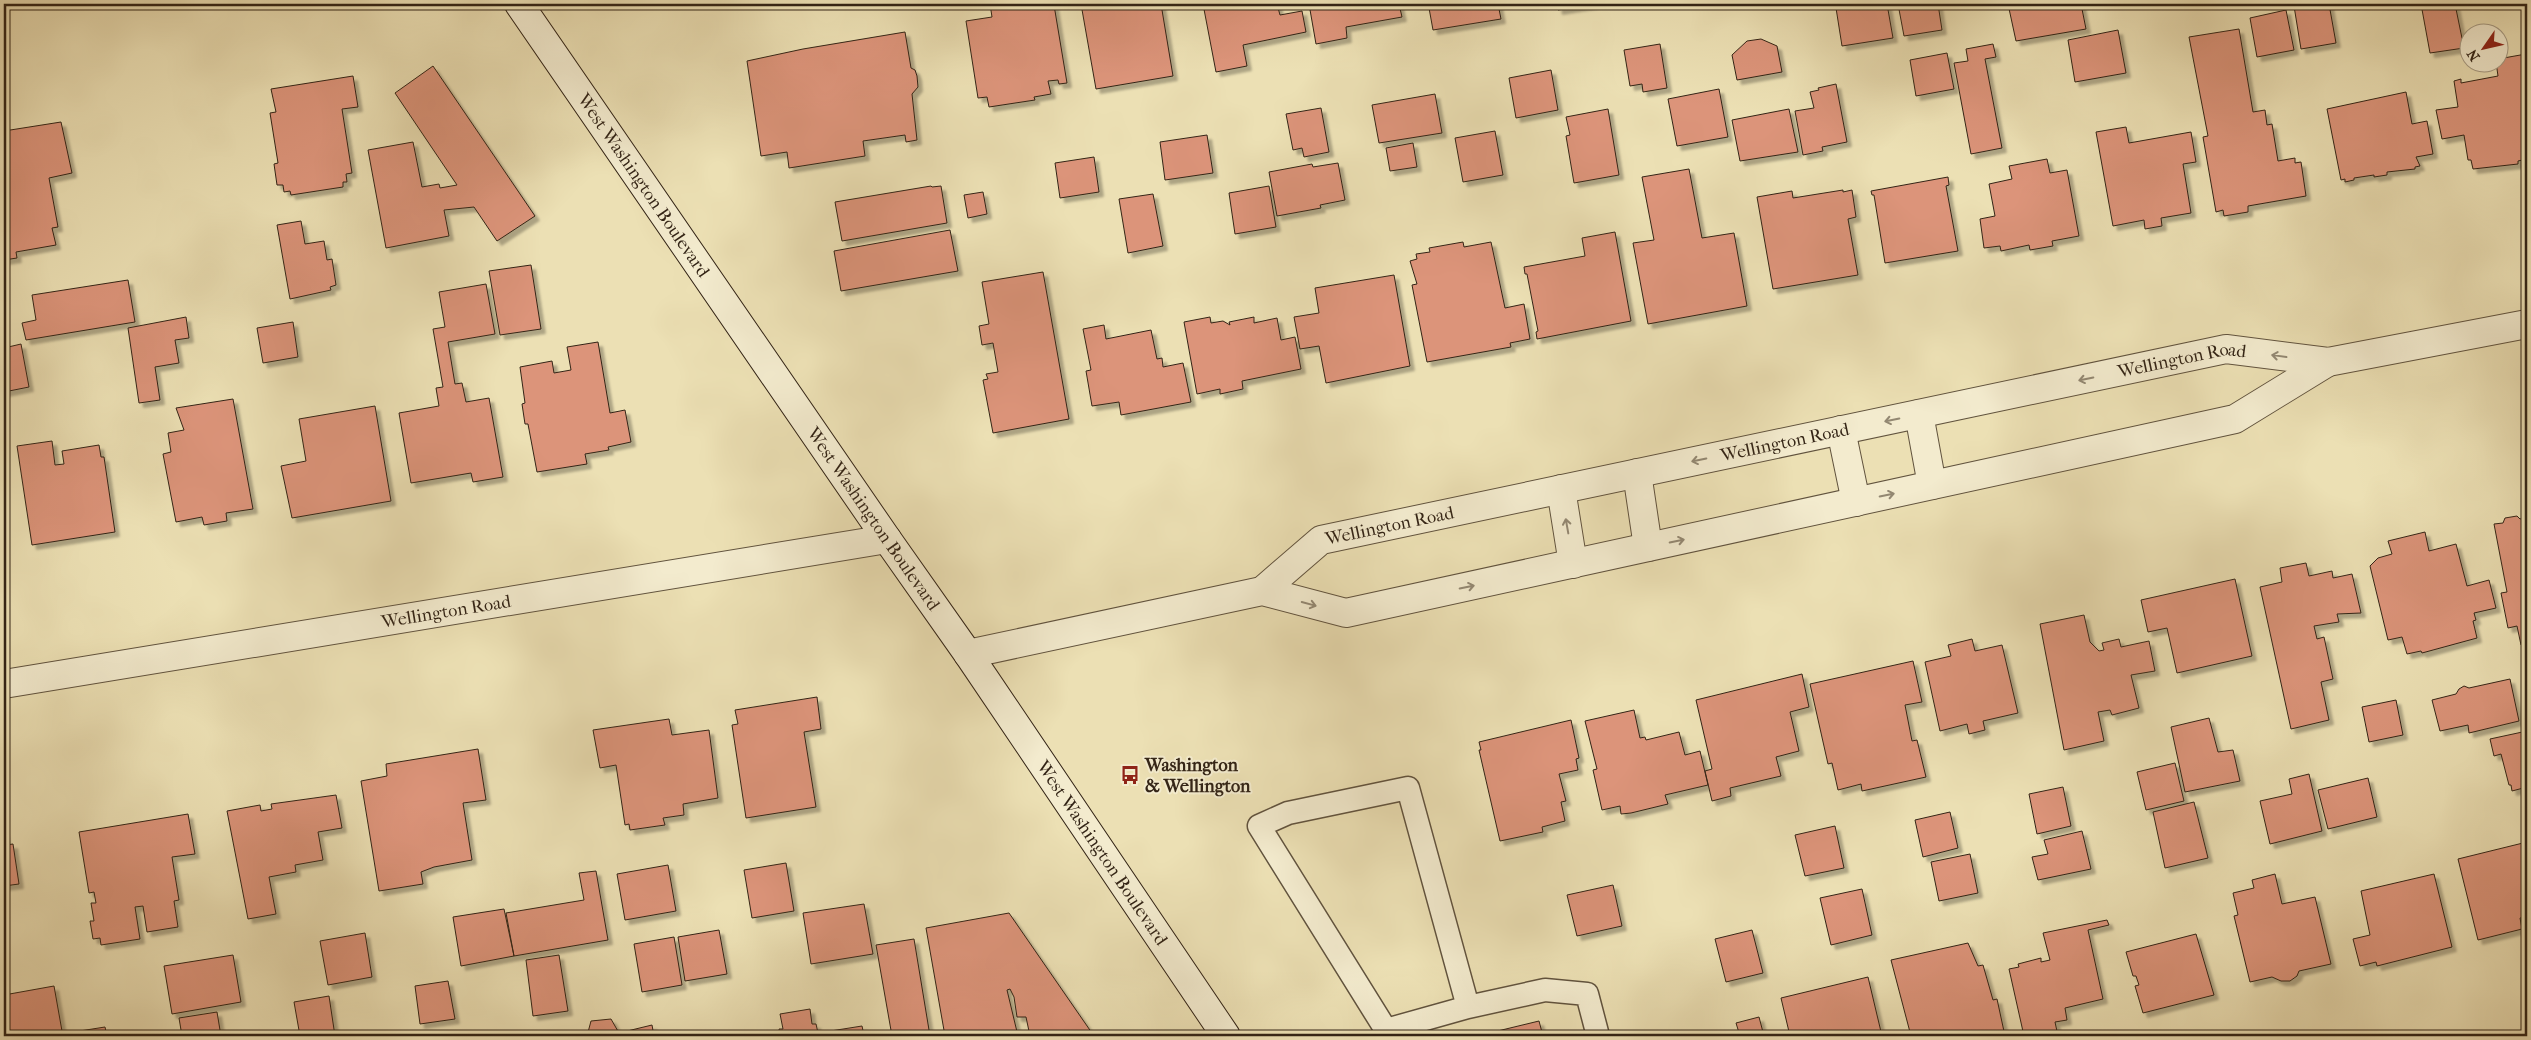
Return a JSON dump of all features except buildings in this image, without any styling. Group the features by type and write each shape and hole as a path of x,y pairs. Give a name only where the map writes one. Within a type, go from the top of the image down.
{"street":[{"name":"West Washington Boulevard","path":"519,4 886,540 968,654 1226,1036"},
{"name":"Wellington Road","path":"1262,591 1321,540 1560,489 2226,349 2328,362 2527,324"},
{"name":"Wellington Road","path":"968,654 1262,591 1346,613 2235,419 2328,362"},
{"path":"1919,414 1932,485"},
{"path":"1840,430 1856,502"},
{"path":"1638,473 1648,547"},
{"path":"1560,489 1574,564"},
{"name":"Wellington Road","path":"4,684 886,540"}],"lane":[{"path":"1468,1007 1408,788 1288,813 1259,826 1382,1033 1468,1007 1545,990 1586,994 1598,1036"}],"place":[{"name":"Washington & Wellington","path":"1130,775"}]}
